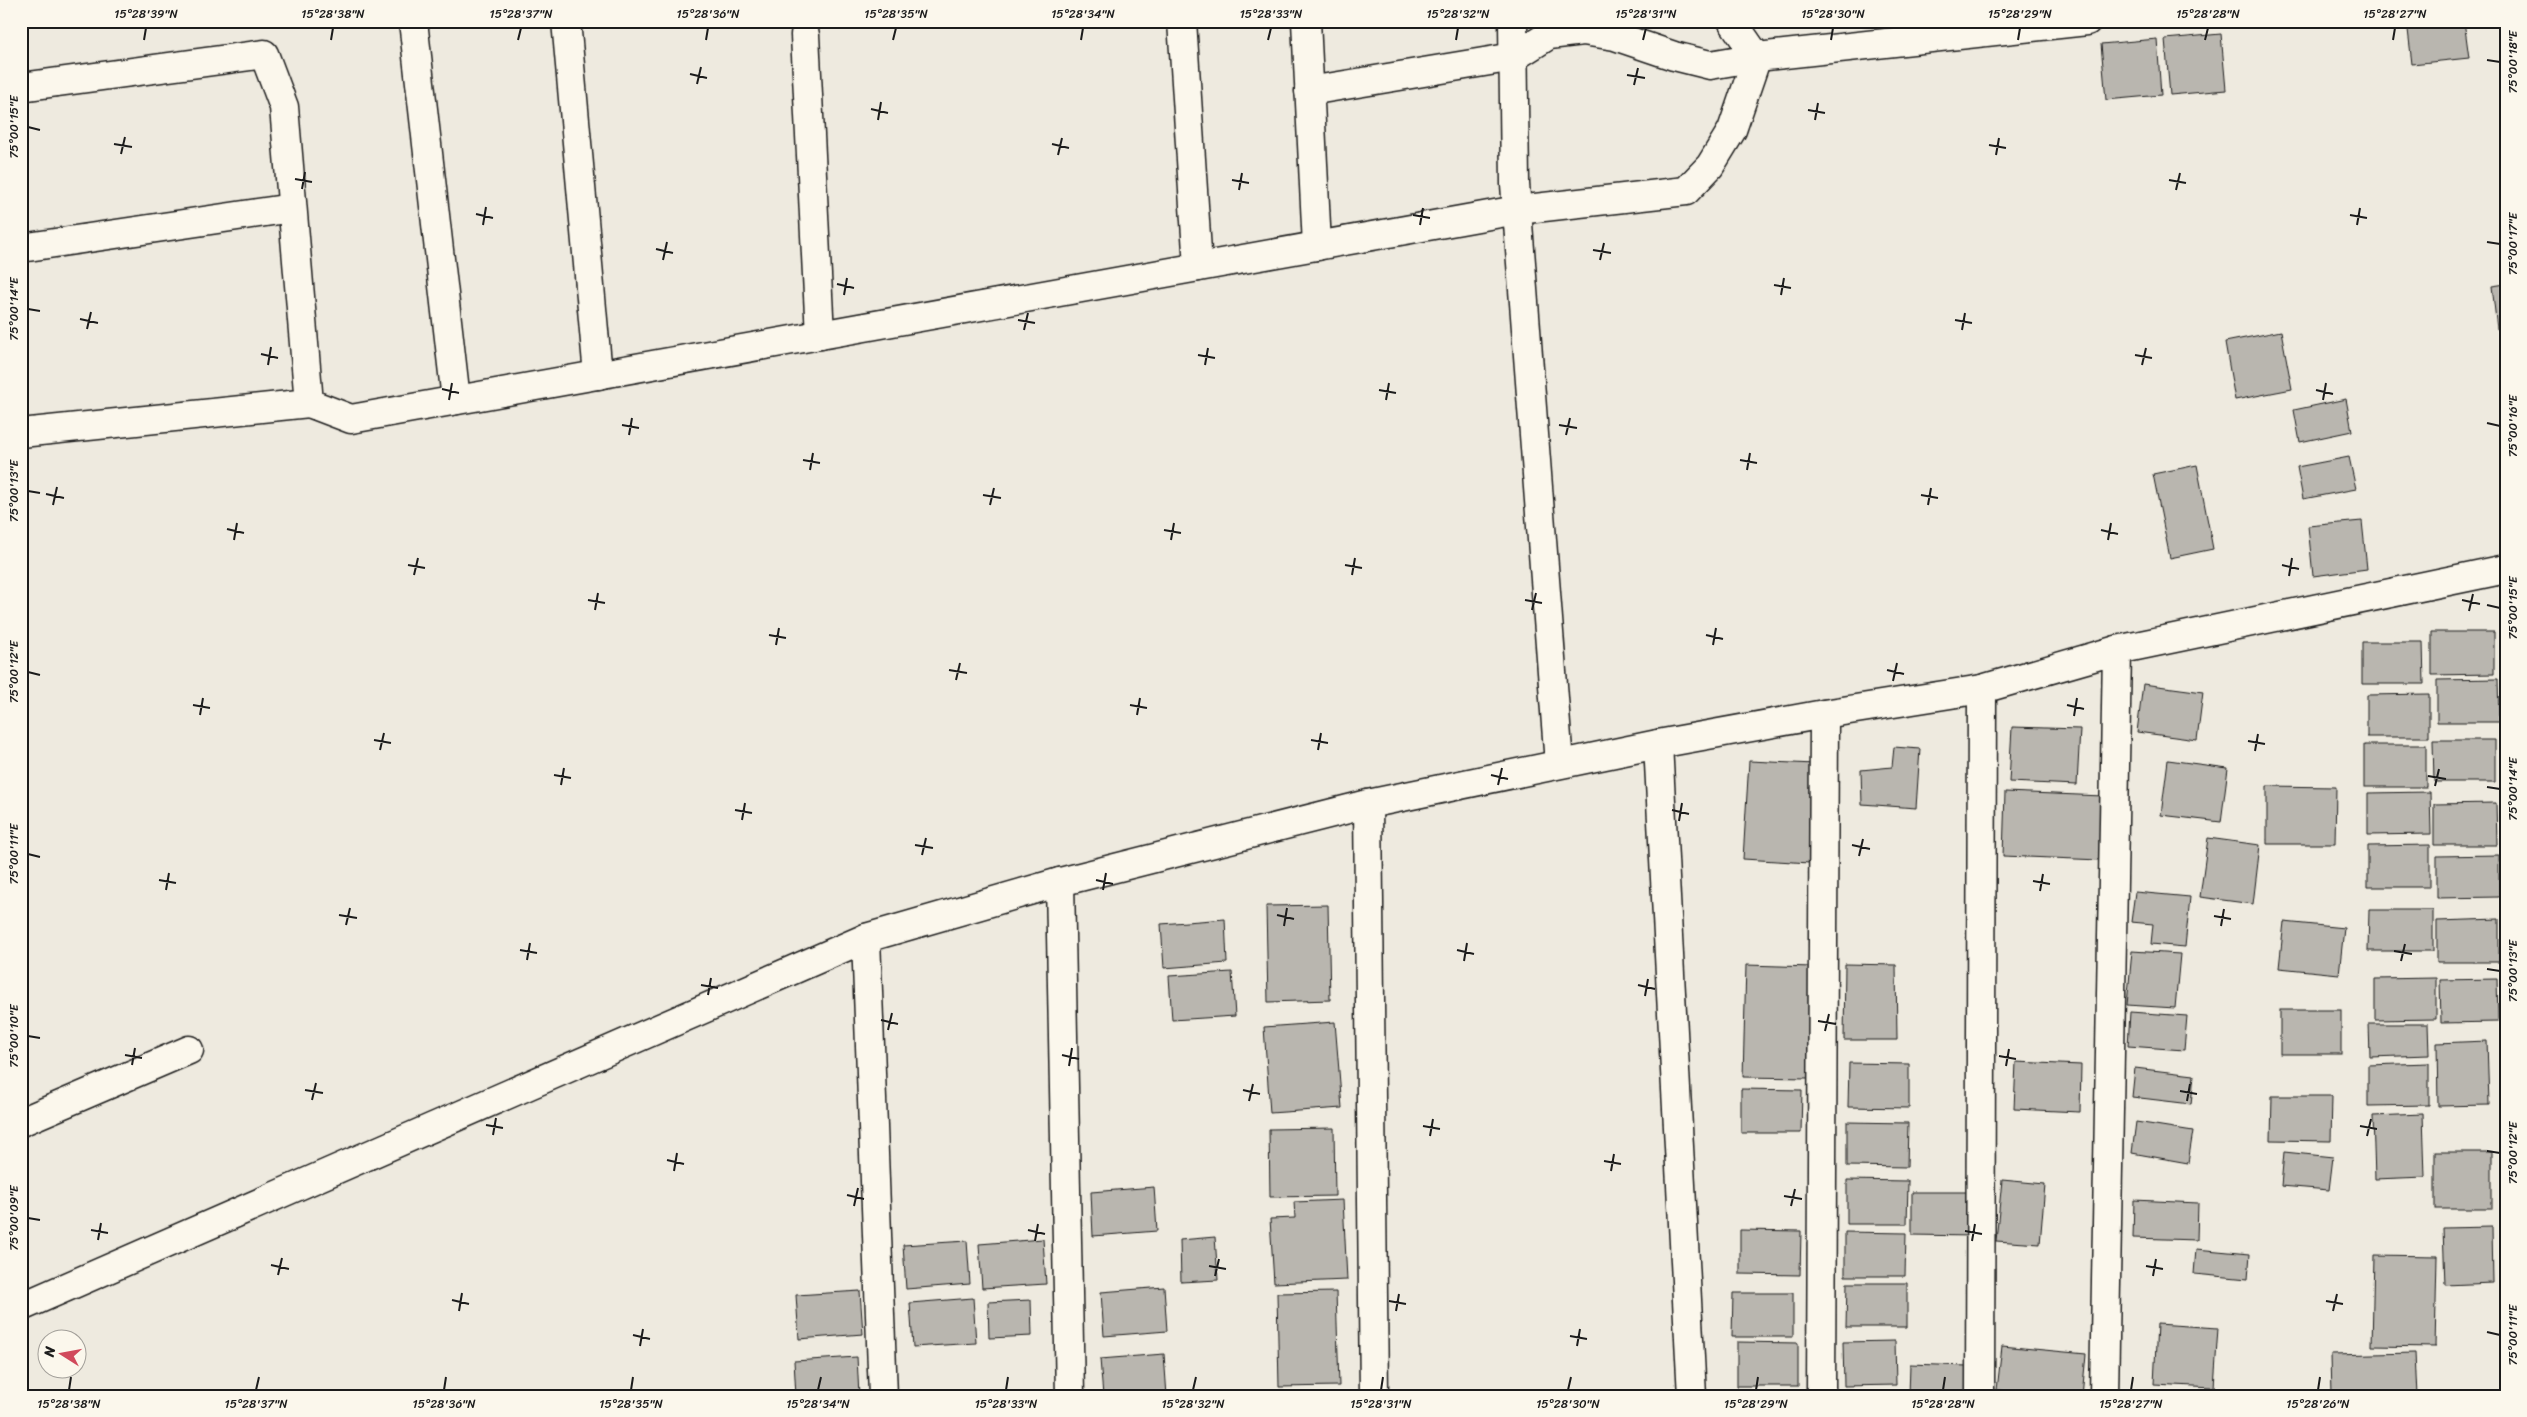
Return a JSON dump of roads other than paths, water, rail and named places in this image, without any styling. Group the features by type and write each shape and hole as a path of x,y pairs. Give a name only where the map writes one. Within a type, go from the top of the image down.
{"street":[{"path":"413,21 456,400"},
{"path":"566,21 598,375"},
{"path":"1182,21 1198,267"},
{"path":"1306,21 1317,246"},
{"path":"1513,21 1517,210 1559,764"},
{"path":"1732,21 1757,57"},
{"path":"1309,91 1514,56 1550,35 1582,31 1615,36 1674,56 1710,65 1757,57 2087,21"},
{"path":"804,34 820,335"},
{"path":"21,87 264,54 284,107 308,403"},
{"path":"21,433 308,403 351,419 1517,210 1686,191 1710,166 1732,130 1757,57"},
{"path":"21,248 292,208"},
{"path":"21,1307 866,938 1060,882 1368,804 1658,744 1824,714 1982,690 2117,650 2506,569"},
{"path":"2104,1396 2117,650"},
{"path":"1980,1396 1982,690"},
{"path":"1821,1396 1824,714"},
{"path":"1658,744 1692,1396"},
{"path":"1368,804 1374,1396"},
{"path":"1060,882 1070,1396"},
{"path":"866,938 883,1396"},
{"path":"21,1122 189,1050"}]}
